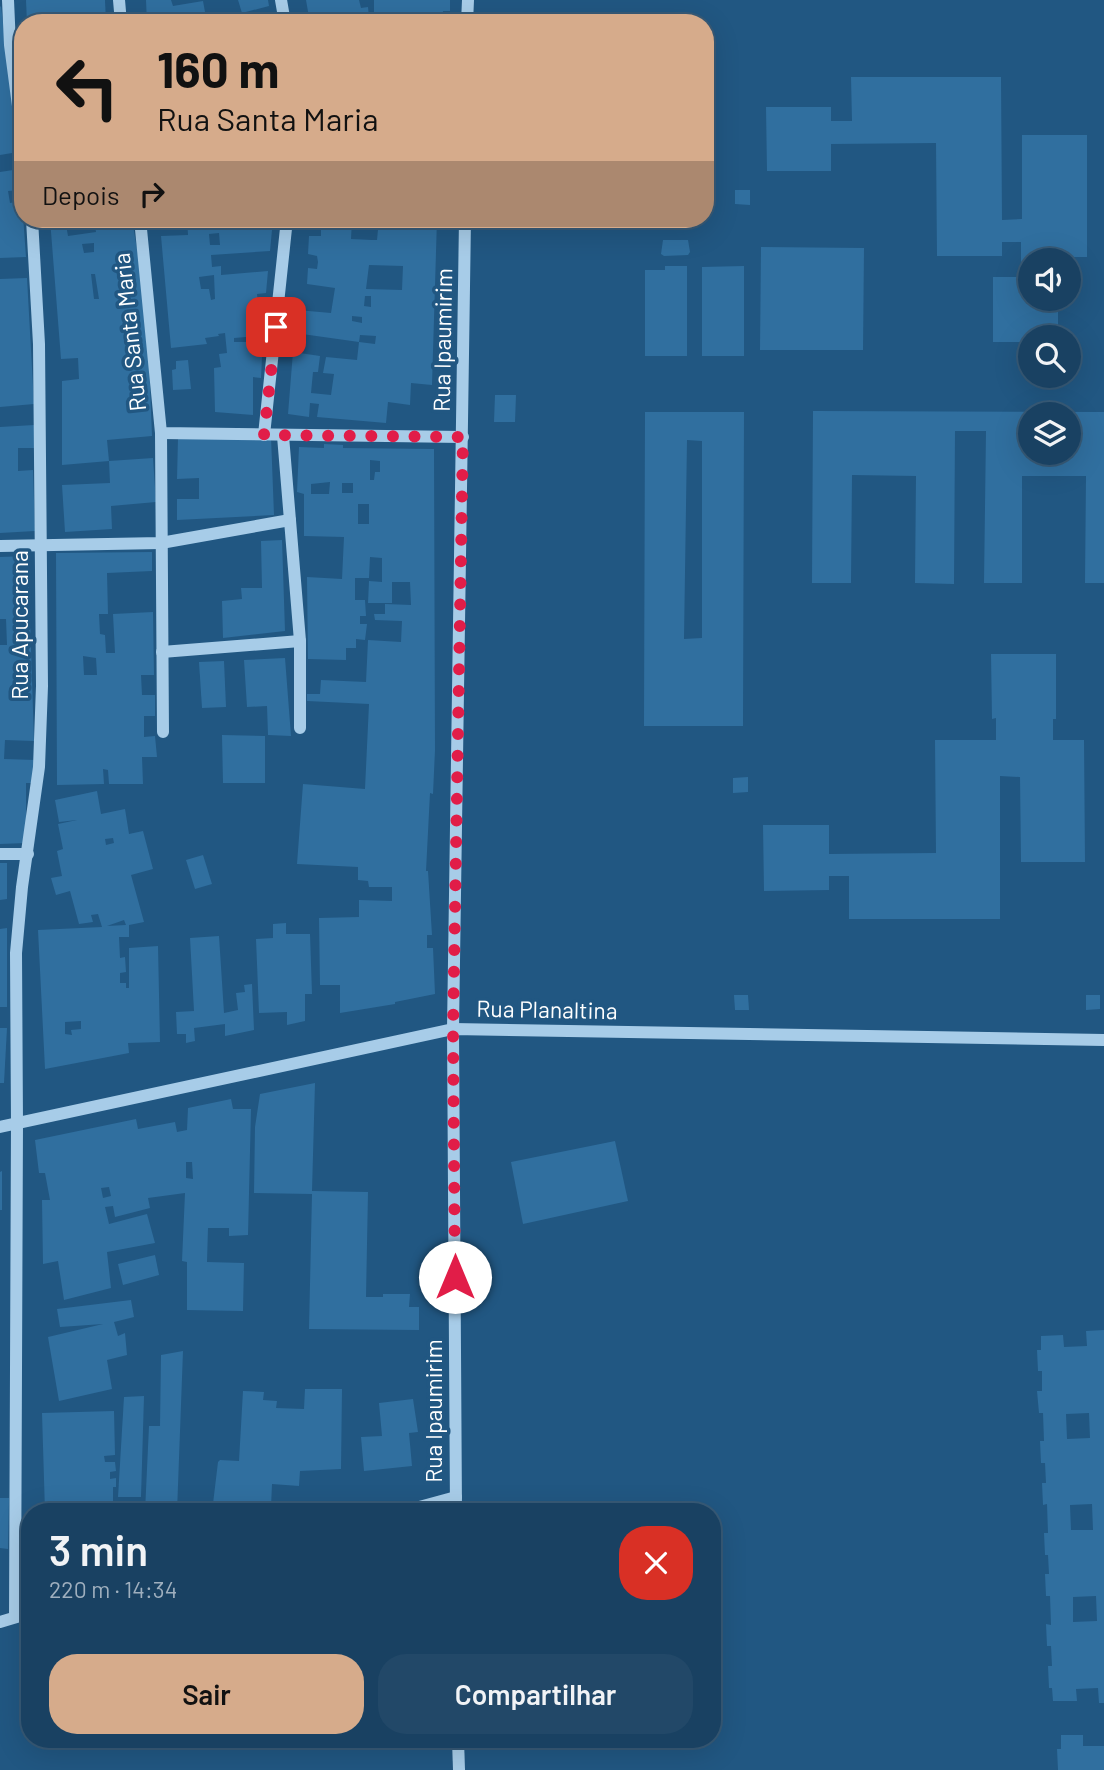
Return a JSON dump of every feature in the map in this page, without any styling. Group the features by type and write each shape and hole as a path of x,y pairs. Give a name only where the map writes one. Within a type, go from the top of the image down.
{"street":[{"path":"8,0 14,75"},
{"name":"Rua Apucarana","path":"15,1617 16,953 39,767 42,546 39,344 33,228"},
{"name":"Rua Santa Maria","path":"141,228 161,433 463,437"},
{"path":"264,435 286,228"},
{"name":"Rua Ipaumirim","path":"456,1503 453,1029 466,228"},
{"path":"161,433 163,732"},
{"path":"283,436 300,641 300,728"},
{"path":"0,546 161,543 290,520"},
{"path":"162,652 300,641"},
{"path":"0,854 28,853"},
{"name":"Rua Planaltina","path":"0,1127 453,1029 1104,1040"},
{"path":"434,1503 456,1497"},
{"path":"0,1622 21,1615"},
{"path":"458,1748 458,1770"}],"building":[{"path":"26,0 105,0 106,14 27,14"},
{"path":"146,0 171,0 173,6 203,1 205,14 147,14"},
{"path":"238,0 268,0 269,6 242,13"},
{"path":"306,0 359,0 361,8 368,7 369,14 308,14"},
{"path":"374,0 450,0 450,11 443,11 443,14 374,13"},
{"path":"0,7 14,118 14,153 0,155"},
{"path":"851,77 1001,77 1002,220 1022,219 1022,135 1087,135 1087,257 1081,257 1081,248 1021,248 1021,242 1002,242 1002,256 937,256 936,143 831,144 831,171 767,171 766,107 831,107 831,121 852,121"},
{"path":"14,170 14,191 8,191 10,203 14,202 14,228 24,228 26,257 0,258 0,172"},
{"path":"735,190 750,190 750,205 735,204"},
{"path":"51,228 67,228 68,236 96,232 95,228 134,228 147,309 152,436 107,440 109,461 62,465 62,381 79,379 78,358 61,359","holes":["94,243 94,252 84,253 82,244","91,274 95,274 99,299 94,299"]},
{"path":"188,228 279,228 272,230 270,251 211,255 212,267 221,266 221,275 268,271 266,293 257,294 259,315 264,316 261,378 253,377 253,415 215,412 214,368 221,367 219,354 227,353 225,333 205,338 207,344 171,348 161,236 188,235","holes":["219,233 220,245 210,245 209,234","214,275 215,299 211,300 209,289 201,289 199,277","246,337 246,342 234,342 234,338"]},
{"path":"321,228 352,228 351,239 377,240 378,228 437,228 432,385 411,383 410,405 388,402 386,423 317,417 319,404 310,403 309,417 288,414 293,352 320,356 318,372 313,372 311,393 331,395 334,374 323,373 326,357 357,360 359,342 295,333 297,310 331,313 335,288 307,284 308,268 317,269 318,262 317,256 308,254 309,236 321,236","holes":["369,265 403,266 402,290 366,289","365,296 371,296 371,307 364,306","352,316 362,317 362,323 352,321","360,335 376,336 375,344 359,342"]},
{"path":"663,240 688,240 690,252 688,255 664,256 661,254"},
{"path":"761,247 864,248 863,350 760,350"},
{"path":"665,266 687,266 687,356 645,356 645,270 665,270"},
{"path":"744,266 744,356 702,356 702,267"},
{"path":"993,277 1018,277 1018,311 1058,311 1058,325 1018,325 1018,342 993,342"},
{"path":"27,278 34,404 0,407 0,279"},
{"path":"188,360 191,389 173,390 172,370 176,369 176,361"},
{"path":"495,395 516,395 515,422 494,422"},
{"path":"813,411 1018,412 1018,465 1081,465 1081,412 1104,412 1104,583 1085,583 1086,476 1022,476 1022,583 984,583 986,431 955,431 954,584 915,583 916,476 852,475 851,583 812,583"},
{"path":"645,412 744,412 743,726 644,726","holes":["687,440 702,441 702,638 684,639"]},
{"path":"34,425 34,448 18,448 18,471 33,470 35,531 0,533 0,427"},
{"path":"271,437 274,515 177,520 177,499 199,499 199,478 177,479 178,438"},
{"path":"324,444 343,445 343,448 434,449 435,750 426,871 432,935 427,935 427,948 433,948 435,994 340,1013 340,985 320,985 319,918 359,917 359,900 392,901 392,887 369,887 368,881 358,880 358,867 297,864 303,784 365,789 369,704 307,701 307,694 320,694 321,680 366,682 368,640 401,642 402,621 375,620 374,614 385,614 385,604 411,605 410,582 392,582 392,603 368,603 369,581 382,582 382,558 370,557 369,578 355,578 355,600 365,600 366,616 360,616 360,624 367,624 365,640 356,639 356,648 346,648 346,660 308,659 307,577 342,579 344,537 304,536 304,494 297,492 299,447 324,448","holes":["370,460 380,461 380,472 375,472 374,480 370,480","330,482 329,494 311,494 311,484","342,483 353,483 353,493 342,493","358,504 369,504 369,524 358,524"]},
{"path":"153,458 156,502 111,506 112,529 65,532 62,485 110,483 109,461"},
{"path":"282,540 285,631 223,638 222,601 242,599 241,588 262,588 261,541"},
{"path":"152,552 152,571 107,573 108,614 99,614 100,634 105,635 106,653 115,653 113,614 153,612 154,675 141,675 142,695 155,695 155,716 144,716 144,737 155,736 157,757 142,757 143,784 109,784 108,770 103,769 104,784 57,785 56,553","holes":["83,656 96,658 97,675 84,675"]},
{"path":"28,556 34,741 5,740 4,759 35,760 36,783 26,783 26,843 0,844 0,645 7,645 6,619 0,619 0,557"},
{"path":"991,654 1056,654 1056,719 1053,719 1053,740 1084,740 1085,862 1021,862 1020,777 1000,776 1000,919 849,919 849,876 829,876 829,890 764,891 763,825 829,825 829,854 936,853 935,740 996,740 996,718 992,719"},
{"path":"285,658 291,736 268,735 267,706 247,707 244,660"},
{"path":"224,661 226,707 202,708 199,662"},
{"path":"222,735 265,736 265,783 223,783"},
{"path":"748,777 748,792 733,793 733,778"},
{"path":"97,791 101,814 125,809 129,834 143,831 153,869 131,875 144,922 129,925 129,937 119,937 120,958 125,957 126,972 120,973 120,983 126,983 126,988 129,988 129,948 158,946 160,1042 128,1043 129,1053 45,1069 38,930 102,927 98,914 91,915 93,922 79,924 70,891 56,895 51,878 62,876 57,851 63,849 58,824 77,820 59,822 55,800","holes":["113,838 114,843 106,845 105,839","124,920 126,925 107,926","81,1021 81,1029 71,1030 72,1035 65,1034 65,1022"]},
{"path":"203,855 212,884 195,889 186,860"},
{"path":"0,863 7,863 7,899 0,900"},
{"path":"286,923 286,934 310,934 312,994 305,994 305,1021 287,1025 287,1012 259,1013 256,939 273,938 273,924"},
{"path":"7,928 7,1007 0,1007 0,929"},
{"path":"219,936 224,1013 238,1010 236,993 245,992 244,985 252,984 254,1030 225,1036 225,1024 194,1028 195,1041 186,1043 186,1034 177,1034 176,1012 194,1011 190,938"},
{"path":"734,995 748,995 749,1010 735,1010"},
{"path":"1086,995 1100,995 1100,1009 1086,1010"},
{"path":"0,1028 7,1028 4,1083 0,1083"},
{"path":"315,1083 312,1191 368,1192 366,1297 410,1294 409,1307 419,1307 419,1330 309,1329 312,1194 254,1193 255,1127 260,1094"},
{"path":"231,1099 233,1109 251,1109 248,1235 229,1236 229,1228 208,1228 207,1262 244,1263 243,1311 187,1310 187,1262 182,1261 185,1193 148,1198 150,1208 115,1217 113,1206 105,1207 109,1224 147,1214 155,1243 107,1252 111,1288 64,1300 58,1261 43,1264 42,1200 50,1200 45,1173 39,1173 35,1140 136,1119 138,1129 175,1122 177,1132 187,1130 188,1108","holes":["186,1162 192,1162 193,1179 186,1178","109,1187 111,1196 103,1198 101,1188"]},
{"path":"615,1141 628,1201 523,1224 511,1162"},
{"path":"2,1171 2,1210 0,1210 0,1172"},
{"path":"155,1255 159,1275 123,1285 118,1264"},
{"path":"131,1300 134,1317 114,1322 118,1336 125,1333 127,1355 107,1360 112,1389 59,1401 48,1337 103,1324 60,1327 57,1309"},
{"path":"1104,1330 1104,1703 1099,1703 1098,1688 1076,1689 1077,1701 1053,1701 1052,1688 1049,1688 1048,1666 1052,1666 1051,1646 1047,1646 1046,1624 1051,1625 1050,1596 1046,1596 1045,1574 1049,1574 1044,1533 1048,1533 1047,1504 1043,1505 1042,1483 1046,1483 1045,1463 1041,1463 1040,1441 1044,1441 1043,1413 1039,1413 1037,1391 1042,1391 1042,1371 1038,1371 1037,1350 1041,1350 1041,1336 1063,1335 1064,1347 1087,1346 1086,1331","holes":["1089,1413 1090,1438 1067,1439 1066,1414","1092,1504 1093,1530 1071,1530 1070,1505","1096,1596 1097,1621 1073,1622 1073,1597"]},
{"path":"183,1351 177,1503 145,1503 149,1426 160,1426 161,1355"},
{"path":"305,1389 342,1389 341,1469 300,1471 299,1486 272,1484 271,1503 213,1503 218,1462 239,1461 243,1391 264,1392 263,1400 277,1401 276,1408 304,1409"},
{"path":"144,1396 141,1497 118,1497 124,1397"},
{"path":"413,1399 418,1432 409,1433 412,1466 364,1471 361,1437 382,1436 379,1403"},
{"path":"114,1411 115,1455 104,1456 105,1462 115,1462 116,1471 110,1472 110,1479 116,1478 113,1501 45,1503 42,1413"},
{"path":"0,1498 9,1498 8,1549 0,1548"},
{"path":"1061,1735 1083,1735 1083,1746 1104,1746 1104,1770 1058,1770 1057,1749 1061,1749"}],"route":[{"path":"276,327 264,435 463,437 453,1029 455,1277"}]}
